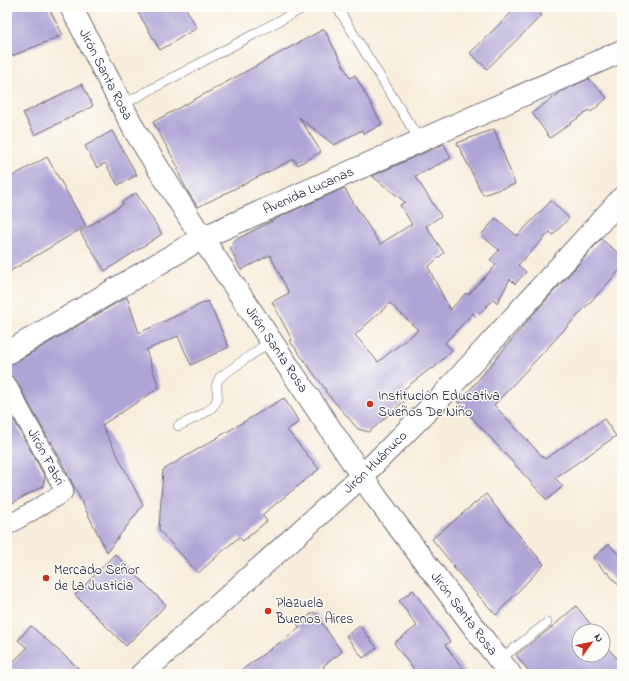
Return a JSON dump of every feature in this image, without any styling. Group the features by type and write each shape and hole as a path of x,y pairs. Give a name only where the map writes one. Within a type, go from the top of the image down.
{"street":[{"name":"Jirón Santa Rosa","path":"71,7 135,131 202,238 362,476 402,532 505,667"},
{"name":"Avenida Lucanas","path":"7,353 202,238 622,51"},
{"name":"Jirón Huánuco","path":"142,674 362,476 443,395 622,198"},
{"name":"Jirón Fabri","path":"7,385 64,490 63,493 7,526"}],"lane":[{"path":"338,7 420,141"},
{"path":"122,105 303,8"},
{"path":"178,426 214,406 217,398 216,382 220,377 271,341"},
{"path":"505,667 547,623"}],"building":[{"path":"7,7 48,7 63,35 7,58"},
{"path":"135,7 185,7 197,28 160,50"},
{"path":"517,7 533,7 542,15 487,69 470,53"},
{"path":"324,29 350,78 355,75 382,124 364,134 362,130 334,145 299,117 321,152 298,165 294,159 198,207 188,192 177,170 179,169 153,122"},
{"path":"589,79 607,98 591,112 589,110 550,138 532,113 564,90"},
{"path":"82,84 93,106 35,135 23,113"},
{"path":"494,129 515,184 483,195 457,143"},
{"path":"112,131 137,175 118,185 105,163 97,168 85,146"},
{"path":"444,144 451,158 415,176 441,216 426,226 444,253 428,267 450,310 466,293 468,295 496,265 490,260 499,250 481,235 496,218 517,236 551,201 569,218 553,235 550,232 518,265 526,272 515,284 510,279 497,303 494,299 476,317 473,313 445,343 452,350 433,369 431,368 403,390 409,397 369,432 358,429 325,391 326,390 290,341 292,340 272,302 289,293 270,255 241,270 230,248 235,240 284,215 344,188 380,244 412,224 400,205 405,202 372,176","holes":["390,303 418,330 378,362 355,335"]},
{"path":"47,157 86,226 7,273 7,179"},
{"path":"136,193 162,234 105,271 80,232 123,204 122,202"},
{"path":"601,239 622,256 622,268 494,405 545,459 604,419 616,436 555,478 563,486 547,500 457,401 469,391 531,317"},
{"path":"127,297 139,333 208,301 229,347 191,365 178,336 146,350 159,388 102,425 143,505 107,552 51,441 51,444 16,380 12,376 7,375 7,367"},
{"path":"284,398 299,422 287,430 319,469 262,515 267,521 243,541 239,537 198,573 159,530 163,470"},
{"path":"7,407 45,477 43,486 7,506"},
{"path":"486,494 499,512 544,564 496,615 453,567 454,566 432,539"},
{"path":"609,544 622,559 622,589 593,558"},
{"path":"115,554 166,605 126,646 75,595"},
{"path":"413,590 450,642 445,645 467,674 417,674 394,643 417,626 399,601"},
{"path":"576,606 590,623 571,623 571,663 611,663 611,652 622,664 622,674 531,674 516,655 551,628"},
{"path":"314,612 342,652 323,666 328,674 236,674 300,628 297,624"},
{"path":"31,626 85,674 7,674 7,668 27,648 18,640"},
{"path":"360,626 377,648 363,658 346,636"}],"place":[{"name":"Institución Educativa Sueños De Niño","path":"370,404"},
{"name":"Mercado Señor de La Justicia","path":"46,578"},
{"name":"Plazuela Buenos Aires","path":"268,611"}]}
